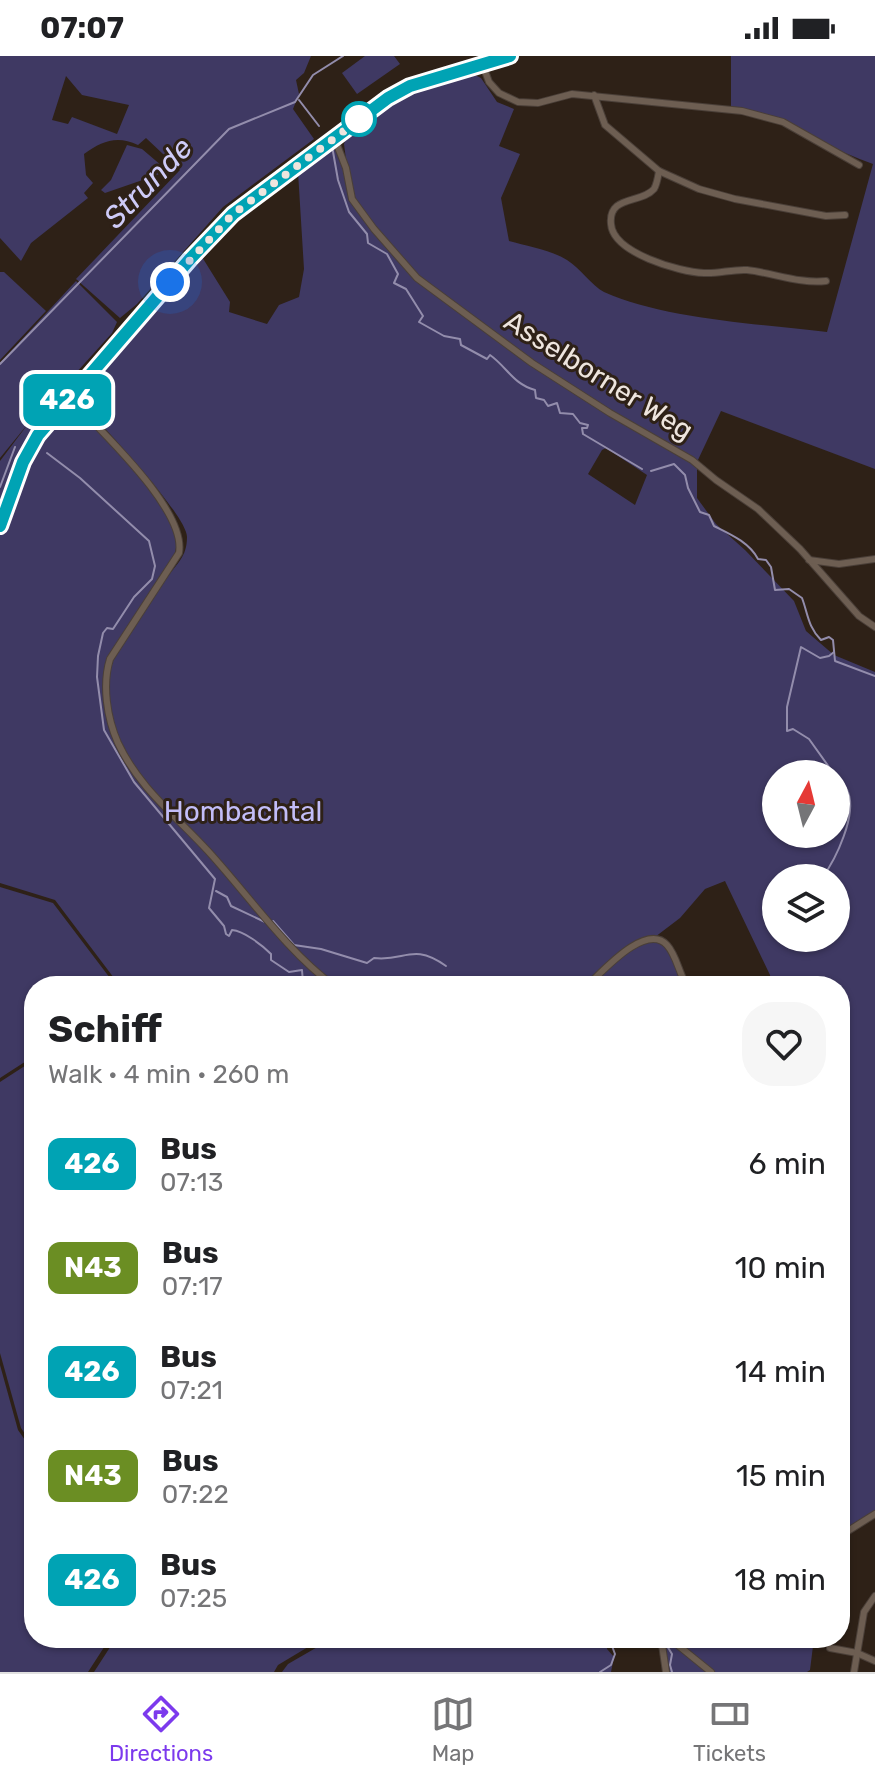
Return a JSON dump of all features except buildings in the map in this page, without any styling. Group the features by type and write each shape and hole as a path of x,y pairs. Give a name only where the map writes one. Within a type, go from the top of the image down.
{"main road":[{"path":"0,526 23,462 38,435 233,214 388,98 410,86 482,60 510,56"}],"street":[{"path":"482,60 489,82 499,93 518,102 538,103 572,94 742,111 783,122 859,165"},
{"path":"594,95 605,125 659,171 699,189 735,199 826,216 845,215"},
{"name":"Asselborner Weg","path":"334,137 346,168 352,199 417,278 532,363 692,460 758,509 859,616 875,627"},
{"path":"659,171 656,187 643,197 626,199 612,213 611,224 620,244 652,260 702,273 743,270 813,282 826,281"},
{"path":"69,397 145,480 179,535 179,553 110,659 107,698 118,743 136,774 162,807 208,851 322,976"},
{"path":"809,560 839,564 875,559"},
{"path":"599,976 641,941 654,938 664,942 671,950 683,976"},
{"path":"850,1530 875,1514"},
{"path":"854,1672 864,1612 875,1596"},
{"path":"662,1648 666,1672"},
{"path":"681,1648 711,1672"},
{"path":"830,1648 857,1653 875,1661"}],"green space":[{"path":"0,56 311,56 304,73 296,80 299,94 293,109 314,139 223,207 137,304 120,318 76,279 180,170 146,138 138,145 123,140 110,141 84,154 86,175 93,183 84,193 88,198 31,243 21,261 0,238","holes":["66,76 82,95 129,105 117,134 72,117 68,124 52,120"]},
{"path":"365,56 394,56 400,64 357,94 342,73"},
{"name":"Hombachtal","path":"731,56 875,56 875,469 721,411 697,462 697,498 716,524 794,601 806,631 834,655 875,672 875,1512 850,1527 850,976 770,976 725,881 705,889 680,918 655,937 641,940 595,976 112,976 55,900 0,883 0,461 31,420 0,458 0,363 76,281 117,322 112,333 38,415 42,418 37,424 49,430 71,405 132,467 162,506 176,538 174,554 160,577 166,579 185,550 187,537 183,525 157,488 76,397 202,257 230,302 229,312 267,324 279,305 299,297 304,269 298,172 335,146 347,167 344,144 347,136 414,90 469,72 481,78 497,102 514,109 499,146 520,154 501,198 509,241 561,257 604,292 655,309 827,332 873,164 768,120 731,112","holes":["606,448 647,475 635,505 588,474 602,450"]},
{"path":"127,145 142,149 162,166 160,174 105,193 101,190 111,180"},
{"path":"0,272 4,272 46,311 0,360"},
{"path":"0,887 53,903 108,976 24,976 24,1062 0,1078"},
{"path":"654,939 670,950 682,976 599,976 627,951"},
{"path":"24,1066 24,1432 0,1353 0,1082"},
{"path":"0,1365 18,1430 24,1439 24,1648 104,1648 88,1672 0,1672"},
{"path":"110,1648 306,1648 278,1665 274,1672 94,1672"},
{"path":"316,1648 607,1648 614,1657 611,1672 282,1672 288,1664"},
{"path":"664,1648 677,1648 707,1672 669,1672"},
{"path":"685,1648 813,1648 810,1670 807,1672 715,1672"}],"waterway":[{"name":"Strunde","path":"0,364 229,129 295,102 313,75 343,56"},
{"path":"299,100 319,126"},
{"path":"332,146 338,180 349,212 367,234 368,243 387,254 398,274 394,283 406,289 423,316 419,322 444,336 460,339 461,345 487,359 490,355 516,379 535,390 536,398 544,400 548,406 557,403 560,413 573,414 580,423 588,425 582,428 583,434 642,469"},
{"path":"0,487 15,447"},
{"path":"47,453 80,478 149,541 155,566 152,579 134,597 113,629 107,628 103,633 97,677 104,730 134,782 215,879 209,908 224,926 226,934 229,936 232,930 253,939 271,954 271,960 289,972 302,970 302,976"},
{"path":"651,471 674,464 685,475 700,512 709,515 714,526 744,543 758,559 766,560 771,567 775,590 789,589 802,598 817,635 821,640 829,637 833,640 835,661 875,676"},
{"path":"824,760 809,739 793,729 787,731 787,707 801,647 820,658 834,652"},
{"path":"831,864 839,848"},
{"path":"216,891 227,897 231,906 265,922"},
{"path":"273,921 294,945 321,949 367,963 374,958 425,955 446,966"},
{"path":"600,1672 611,1665 615,1654 613,1648"},
{"path":"668,1648 672,1654 672,1672"}],"bus line":[{"name":"426","path":"0,526 23,462 38,435 190,259 233,214 388,98 410,86 510,56"}],"route":[{"path":"170,282 233,214 364,116 359,119"}]}
